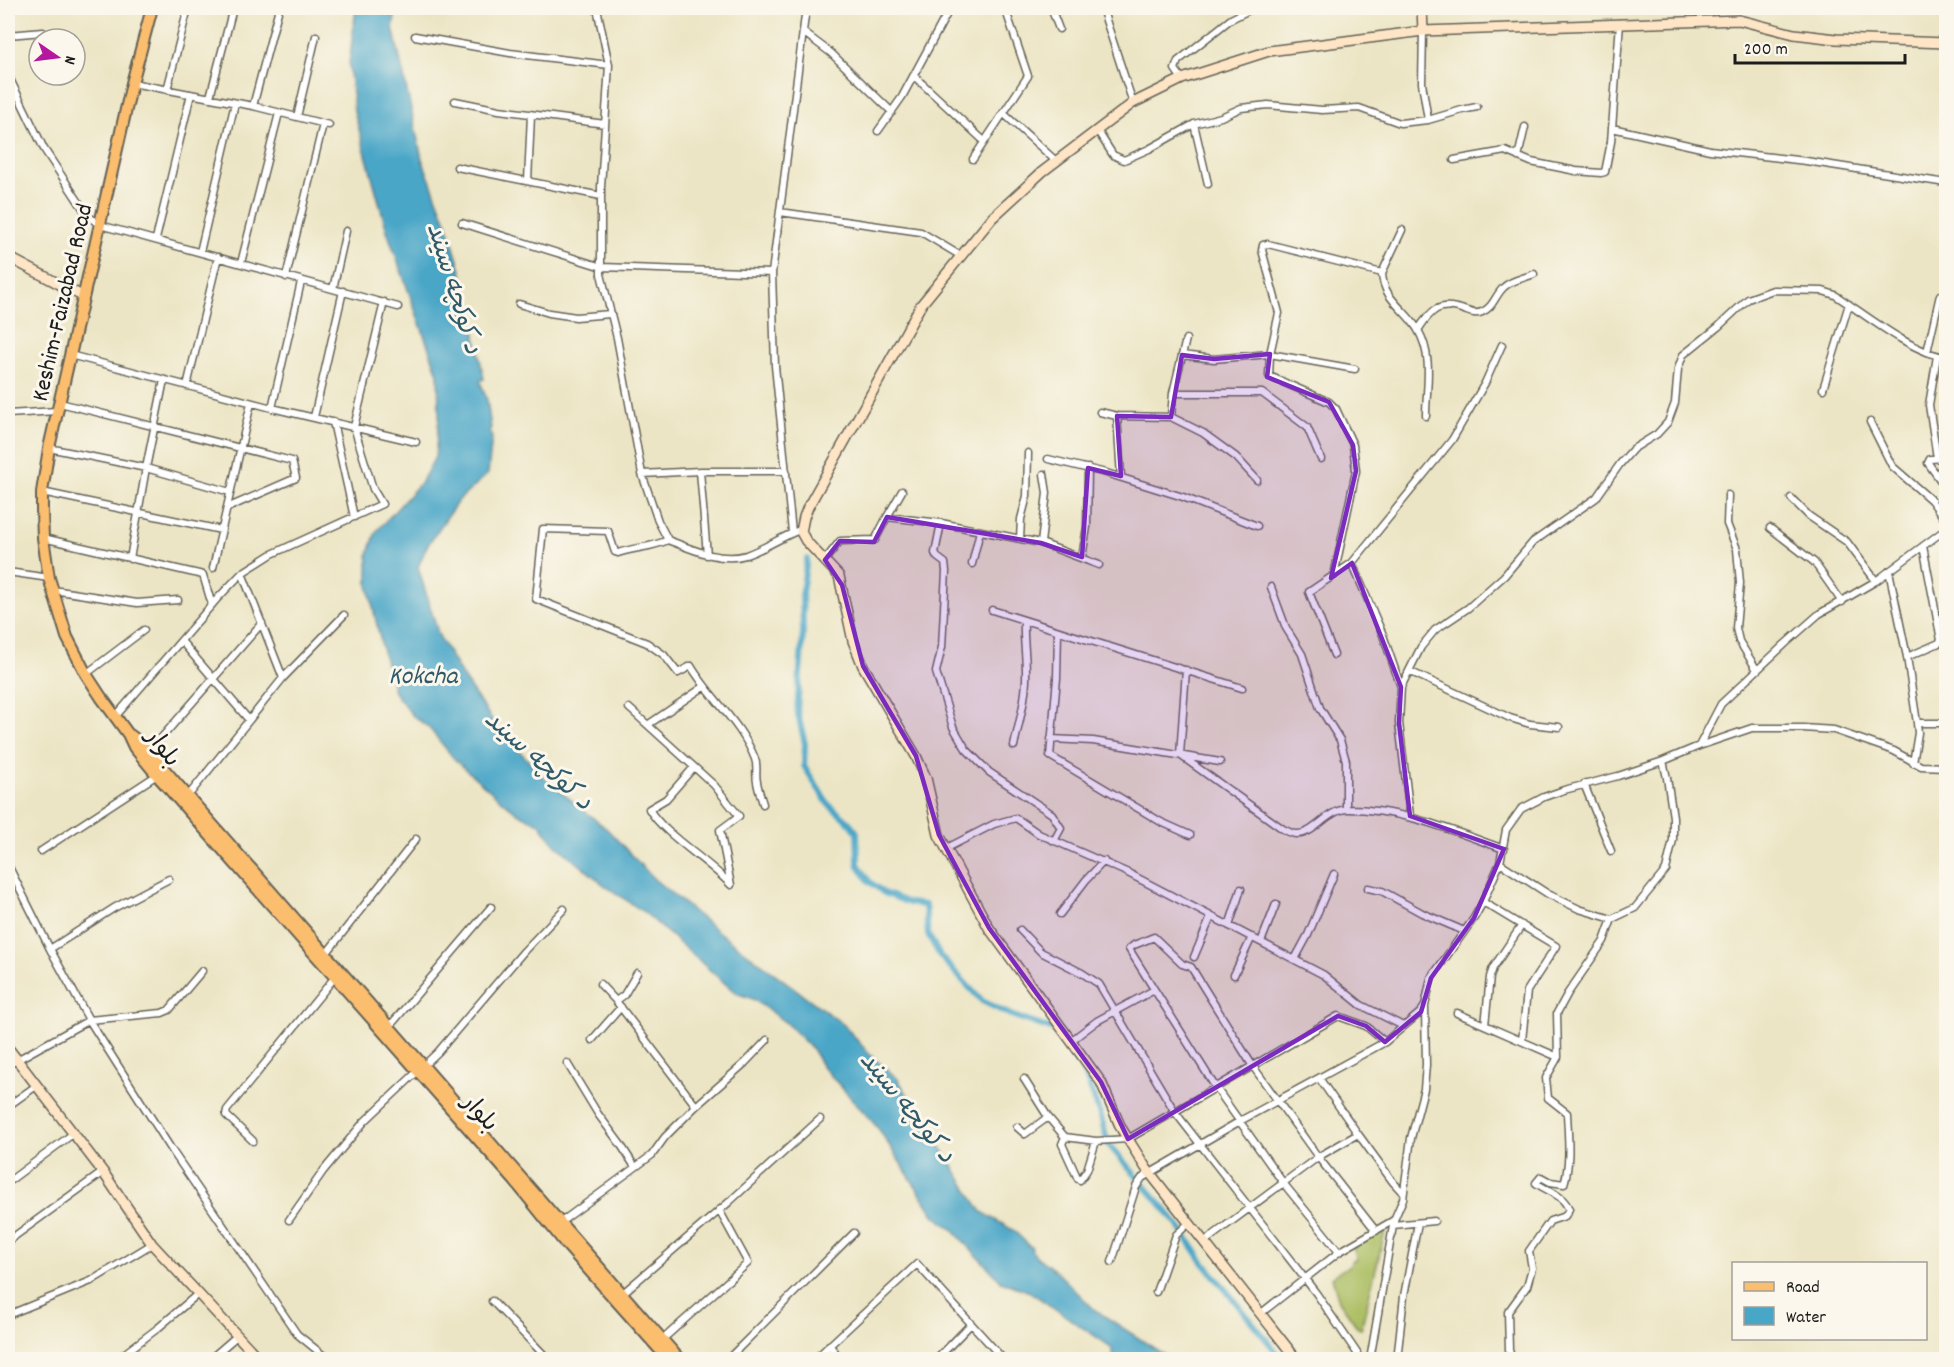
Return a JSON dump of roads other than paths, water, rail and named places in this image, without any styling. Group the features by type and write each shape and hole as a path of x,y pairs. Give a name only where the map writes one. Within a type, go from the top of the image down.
{"main road":[{"name":"Keshim-Faizabad Road","path":"128,734 86,674 67,637 49,578 43,538 42,492 69,355 132,83 152,8"},
{"name":"بلوار","path":"128,734 142,744 188,796 197,814 335,977 517,1178 561,1222 680,1359"},
{"name":"بلوار","path":"128,734 134,747 157,775 197,814 326,954 389,1027 420,1069"},
{"name":"بلوار","path":"517,1178 566,1244 669,1359"}],"street":[{"path":"167,90 188,8"},
{"path":"210,97 233,8"},
{"path":"253,106 279,8"},
{"path":"597,8 609,65 601,196 601,274 617,338 642,474 658,521 668,540"},
{"path":"792,532 775,366 772,273 806,8"},
{"path":"878,131 914,76 950,8"},
{"path":"973,159 1028,76 1005,8"},
{"path":"1051,8 1059,30"},
{"path":"1102,8 1133,103"},
{"path":"1182,79 1176,69 1178,61 1231,19 1253,8"},
{"path":"1422,8 1422,83 1428,120"},
{"path":"1297,1359 1204,1242 1186,1226 1146,1175 1101,1082 989,928 939,835 926,778 916,756 863,666 854,641 839,576 806,541 801,532 808,507 921,305 992,218 1056,161 1096,130 1133,103 1182,79 1269,51 1423,31 1739,21 1794,34 1836,39 1947,43"},
{"path":"1454,160 1505,152 1531,162 1576,171 1605,172 1614,114 1620,23"},
{"path":"803,32 831,53 892,112"},
{"path":"8,35 27,33"},
{"path":"297,117 316,36"},
{"path":"415,36 510,53 609,65"},
{"path":"8,75 44,149 88,216 100,225 398,307"},
{"path":"914,76 984,141"},
{"path":"132,83 253,106 326,125 286,277"},
{"path":"156,239 191,94"},
{"path":"455,101 531,115 605,124"},
{"path":"200,252 235,103"},
{"path":"1096,130 1113,155 1124,160 1194,124 1221,117 1240,108 1268,105 1322,110 1359,108 1400,123 1428,120 1478,107"},
{"path":"242,263 279,113"},
{"path":"1004,113 1056,161"},
{"path":"528,181 531,115"},
{"path":"1194,124 1208,184"},
{"path":"1518,157 1525,127"},
{"path":"1612,128 1710,150 1806,161 1947,183"},
{"path":"457,167 601,196"},
{"path":"780,212 921,232 962,256"},
{"path":"462,223 602,267 772,273"},
{"path":"1402,230 1382,273 1382,280 1388,297 1418,330 1428,356 1430,372 1426,390 1426,416"},
{"path":"333,289 346,231"},
{"path":"1334,576 1356,471 1353,445 1336,409 1329,402 1269,376 1270,354 1279,313 1262,250 1263,245 1268,244 1382,273"},
{"path":"187,386 218,256"},
{"path":"8,257 84,297"},
{"path":"1418,330 1430,312 1443,306 1481,313 1491,307 1503,288 1534,274"},
{"path":"272,408 302,282"},
{"path":"1401,687 1421,646 1435,630 1468,608 1504,576 1533,542 1596,498 1633,449 1663,428 1668,422 1675,403 1678,369 1683,355 1748,299 1773,290 1823,291 1834,295 1926,352 1947,357"},
{"path":"314,417 343,291"},
{"path":"1926,352 1940,295"},
{"path":"115,717 242,573 272,554 382,504 373,489 354,427 384,302"},
{"path":"519,304 549,313 576,317 610,314"},
{"path":"1823,389 1849,304"},
{"path":"1171,417 1173,393 1186,339"},
{"path":"1334,655 1309,592 1352,563 1452,440 1485,383 1503,345"},
{"path":"1182,355 1214,359 1270,354 1355,369"},
{"path":"69,355 251,403 416,442"},
{"path":"1937,356 1929,405 1937,458"},
{"path":"130,559 164,380"},
{"path":"1173,393 1262,393 1307,427 1321,459"},
{"path":"213,568 251,403"},
{"path":"8,414 59,407 154,426 292,461 296,478 227,508"},
{"path":"1100,412 1117,417 1171,417 1203,433 1236,458 1257,480"},
{"path":"1117,417 1121,477"},
{"path":"333,422 354,517"},
{"path":"1870,422 1892,466 1931,500 1947,521"},
{"path":"49,448 146,468 230,492"},
{"path":"1020,539 1021,519 1027,496 1028,453"},
{"path":"1947,458 1930,459 1928,463 1947,488"},
{"path":"1048,459 1121,477 1184,497 1257,526"},
{"path":"1082,557 1088,527 1086,496 1088,468"},
{"path":"642,474 699,471 786,471"},
{"path":"699,471 707,555"},
{"path":"1041,543 1047,492 1044,474"},
{"path":"825,560 840,541 875,540 902,491"},
{"path":"42,492 221,530"},
{"path":"1728,495 1727,524 1737,549 1740,583 1736,628 1739,641 1757,670"},
{"path":"1791,498 1809,516 1847,542 1875,581"},
{"path":"887,517 941,523 1041,543 1099,565"},
{"path":"941,523 935,553 945,563 946,571 942,647 936,672 953,727 966,749 989,772 1052,814 1061,828 1054,841"},
{"path":"763,804 756,780 756,761 735,724 691,666 678,672 664,655 647,643 536,599 543,529 608,531 615,552 618,553 634,547 641,549 668,540 707,555 744,556 803,528"},
{"path":"1770,528 1814,562 1842,602"},
{"path":"1699,746 1721,704 1819,614 1875,581 1947,529"},
{"path":"972,564 980,531"},
{"path":"43,538 203,575 212,605"},
{"path":"1907,657 1941,642 1923,546"},
{"path":"1352,563 1383,635 1401,687 1399,723 1410,816"},
{"path":"1890,571 1917,723 1918,733 1913,763"},
{"path":"8,572 49,578"},
{"path":"242,573 283,678"},
{"path":"1271,587 1286,628 1302,654 1320,708 1340,740 1346,761 1346,808"},
{"path":"52,590 136,603 178,600"},
{"path":"992,610 1242,688"},
{"path":"188,796 283,678 344,615"},
{"path":"1938,623 1947,617"},
{"path":"1014,746 1026,672 1024,620"},
{"path":"149,752 262,623"},
{"path":"86,674 144,630"},
{"path":"1058,631 1058,678 1049,752 1053,758 1161,822 1190,835"},
{"path":"182,642 249,720"},
{"path":"1180,755 1186,670"},
{"path":"1409,671 1510,718 1530,724 1559,728"},
{"path":"648,724 705,686"},
{"path":"629,708 714,785 739,816 720,830 731,885 719,872 654,817 649,808 666,799 694,767"},
{"path":"1917,723 1947,723"},
{"path":"1370,1359 1393,1223 1403,1199 1411,1138 1424,1089 1425,1006 1431,978 1483,902 1500,863 1506,830 1521,809 1544,796 1663,761 1752,728 1834,730 1894,751 1921,766 1947,767"},
{"path":"1051,739 1093,741 1220,762"},
{"path":"1180,755 1283,830 1297,834 1308,831 1335,811 1346,808 1410,816 1504,849"},
{"path":"1500,863 1578,909 1612,919 1635,908 1666,870 1673,840 1673,817 1663,761"},
{"path":"41,851 157,775"},
{"path":"1584,784 1611,851"},
{"path":"945,849 994,824 1016,818 1039,834 1104,861 1295,959 1324,975 1361,1005 1403,1026"},
{"path":"326,954 416,839"},
{"path":"1060,914 1104,861"},
{"path":"8,865 89,1020 173,1152 297,1334 329,1359"},
{"path":"1295,959 1308,935 1334,874"},
{"path":"50,949 114,908 169,879"},
{"path":"1368,888 1382,891 1464,932"},
{"path":"1229,926 1241,889"},
{"path":"1483,902 1556,946 1527,991 1522,1041"},
{"path":"1262,942 1276,904"},
{"path":"389,1027 491,907"},
{"path":"289,1220 324,1170 364,1122 420,1069 564,909"},
{"path":"1194,957 1211,917"},
{"path":"1512,1359 1509,1350 1508,1312 1527,1286 1532,1268 1529,1251 1550,1221 1565,1216 1569,1209 1566,1202 1556,1193 1536,1183 1541,1177 1550,1182 1564,1184 1569,1154 1567,1113 1548,1098 1546,1078 1558,1057 1557,1013 1604,941 1612,919"},
{"path":"1485,1025 1493,968 1522,926"},
{"path":"1020,930 1041,952 1099,984 1175,1112 1305,1280 1357,1353"},
{"path":"1234,975 1252,937"},
{"path":"1339,1252 1284,1184 1216,1088 1129,949 1134,945 1154,938 1182,964 1191,967 1252,1065 1318,1157 1376,1231"},
{"path":"11,1062 89,1020 169,1010 202,971"},
{"path":"592,1040 637,973"},
{"path":"253,1141 226,1115 227,1110 335,977"},
{"path":"600,984 696,1106"},
{"path":"1072,1040 1116,1010 1154,990"},
{"path":"1112,1262 1136,1187 1146,1175 1385,1042 1425,1006"},
{"path":"1457,1013 1558,1057"},
{"path":"1024,1079 1048,1117 1065,1137 1100,1141 1128,1139 1338,1016 1365,1026 1385,1042"},
{"path":"561,1222 652,1155 665,1137 745,1063 766,1040"},
{"path":"8,1048 11,1062 36,1086 74,1133 152,1244 260,1359"},
{"path":"567,1063 598,1114 635,1167"},
{"path":"1319,1078 1393,1182 1404,1193"},
{"path":"8,1106 36,1086"},
{"path":"1017,1127 1025,1134 1048,1117"},
{"path":"623,1293 819,1119"},
{"path":"8,1182 74,1133"},
{"path":"1204,1242 1318,1157 1358,1134"},
{"path":"1065,1137 1062,1144 1078,1179 1086,1170 1100,1141"},
{"path":"8,1241 103,1172"},
{"path":"662,1340 748,1263 719,1210"},
{"path":"1260,1314 1339,1252 1376,1231 1393,1223 1434,1221"},
{"path":"1397,1359 1404,1296 1418,1223"},
{"path":"1156,1292 1176,1235 1186,1226"},
{"path":"727,1359 854,1233"},
{"path":"8,1315 91,1281 152,1244"},
{"path":"814,1359 915,1264 919,1265 1004,1359"},
{"path":"116,1359 199,1293"},
{"path":"492,1301 549,1359"},
{"path":"936,1359 971,1324"},
{"path":"209,1359 239,1335"},
{"path":"829,1345 842,1359"}],"water":[{"name":"Kokcha","path":"356,8 397,8 393,27 422,159 447,224 466,287 484,379 480,381 487,400 491,428 489,431 492,437 488,474 458,501 427,546 418,567 439,636 464,679 495,724 544,778 607,829 654,879 720,933 844,1025 870,1055 897,1078 982,1212 1013,1230 1032,1248 1036,1256 1057,1272 1095,1310 1171,1359 1114,1359 1111,1347 1030,1292 1001,1281 952,1229 934,1215 878,1128 823,1067 812,1049 786,1023 753,999 736,993 645,913 604,885 555,844 539,823 519,814 496,796 456,761 429,728 412,715 394,692 368,585 368,555 376,532 422,481 435,457 439,417 438,374 387,231 354,111 349,64"}],"waterway":[{"path":"807,559 802,592 803,633 797,710 805,744 804,766 828,804 857,832 858,864 869,881 884,893 909,903 925,905 928,934 940,956 982,1001 1011,1015 1059,1032 1085,1075 1101,1117 1108,1144 1160,1203 1203,1262 1283,1360"}],"water label":[{"name":"د کوکچه سیند","path":"456,288"},
{"name":"د کوکچه سیند","path":"540,759"},
{"name":"د کوکچه سیند","path":"909,1106"}]}
